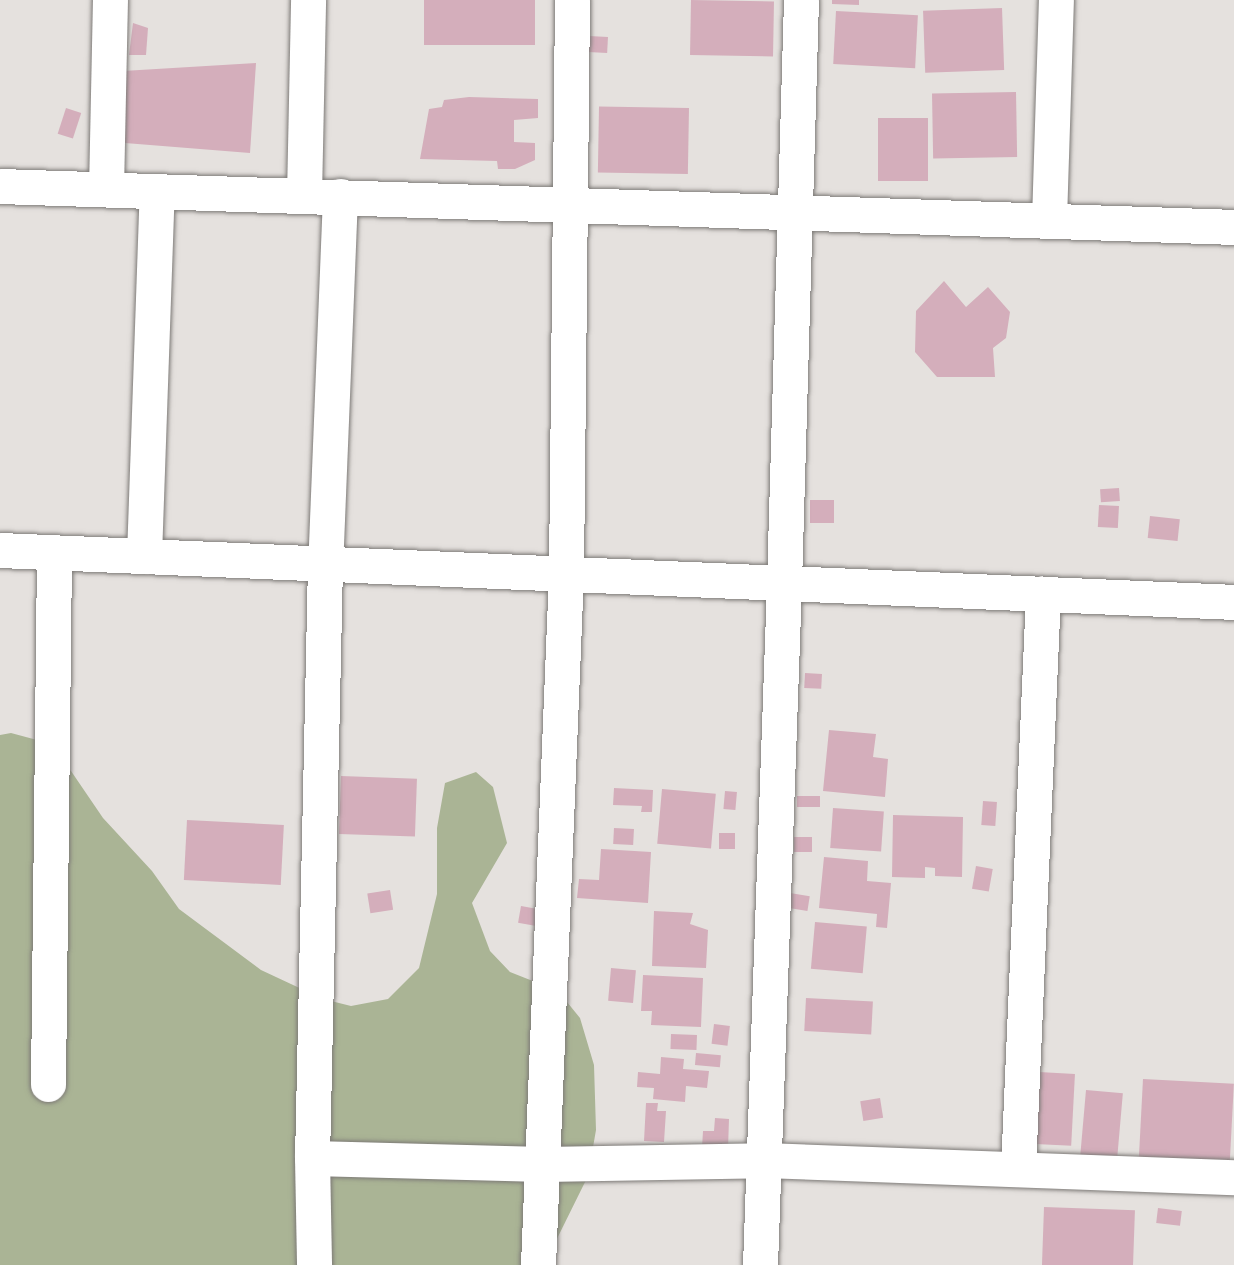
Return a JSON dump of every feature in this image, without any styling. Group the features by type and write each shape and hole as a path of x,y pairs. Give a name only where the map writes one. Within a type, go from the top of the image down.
{"street":[{"path":"106,189 110,0"},
{"path":"304,195 309,0"},
{"path":"538,1265 566,573 572,0"},
{"path":"760,1265 801,0"},
{"path":"1049,220 1056,0"},
{"path":"0,186 569,202 1234,227"},
{"path":"144,556 157,191"},
{"path":"314,1265 312,1158 325,564 340,196"},
{"path":"0,550 1234,602"},
{"path":"48,1084 54,552"},
{"path":"1018,1169 1043,594"},
{"path":"312,1158 543,1164 764,1160 1234,1177"}],"green space":[{"path":"11,733 37,740 71,771 103,818 152,871 179,909 261,970 323,999 351,1006 388,999 419,968 437,894 437,828 445,783 476,772 493,787 507,843 472,903 490,951 510,972 558,991 580,1018 594,1065 596,1130 588,1176 544,1265 0,1265 0,735"}],"building":[{"path":"424,0 535,0 535,45 424,45"},
{"path":"691,0 774,1 773,56 690,55"},
{"path":"832,0 859,0 859,5 832,4"},
{"path":"1002,8 1004,70 925,73 923,11"},
{"path":"836,11 918,15 915,68 833,64"},
{"path":"133,23 148,28 146,55 129,55"},
{"path":"589,36 608,37 607,53 588,52"},
{"path":"256,63 250,153 125,143 123,71"},
{"path":"1016,92 1017,157 933,158 932,93"},
{"path":"469,97 538,99 538,118 514,120 514,142 535,143 535,160 515,169 498,169 497,161 420,159 429,109 442,107 444,100"},
{"path":"599,106 689,108 688,174 598,172"},
{"path":"66,108 81,113 73,139 58,134"},
{"path":"878,118 928,118 928,181 878,181"},
{"path":"944,281 966,307 988,287 1010,312 1006,338 993,348 995,377 937,377 915,352 916,311"},
{"path":"1119,488 1120,501 1101,502 1100,489"},
{"path":"810,500 834,500 834,523 810,523"},
{"path":"1099,505 1119,506 1118,528 1098,527"},
{"path":"1150,516 1180,519 1178,541 1148,538"},
{"path":"805,673 822,674 821,689 804,688"},
{"path":"829,730 876,734 873,757 888,759 885,797 823,791"},
{"path":"341,776 417,779 415,837 339,834"},
{"path":"614,788 653,790 652,812 641,812 642,806 613,805"},
{"path":"662,789 716,794 711,848 657,844"},
{"path":"725,791 737,792 735,810 723,809"},
{"path":"797,796 820,796 820,807 797,807"},
{"path":"983,801 997,802 995,826 981,825"},
{"path":"833,808 884,812 881,851 830,848"},
{"path":"893,815 963,817 962,877 935,876 935,868 925,867 925,878 892,877"},
{"path":"187,820 284,825 281,885 184,880"},
{"path":"614,828 634,829 633,845 613,844"},
{"path":"719,833 735,833 735,849 719,849"},
{"path":"794,837 812,837 812,852 794,852"},
{"path":"601,849 651,852 648,903 577,898 579,879 599,880"},
{"path":"824,857 868,861 867,881 891,883 887,928 876,927 877,914 819,908"},
{"path":"976,866 993,869 989,892 972,889"},
{"path":"390,890 393,910 370,913 367,894"},
{"path":"790,893 810,896 807,911 788,908"},
{"path":"521,906 538,909 535,926 518,923"},
{"path":"654,911 693,913 690,924 708,930 706,968 652,966"},
{"path":"815,922 867,927 863,973 811,969"},
{"path":"611,968 636,970 633,1003 608,1001"},
{"path":"643,975 703,978 701,1027 651,1025 652,1011 641,1011"},
{"path":"806,998 873,1002 871,1034 804,1031"},
{"path":"714,1024 730,1026 727,1046 712,1044"},
{"path":"671,1034 697,1035 696,1050 670,1049"},
{"path":"696,1053 721,1055 720,1067 695,1065"},
{"path":"661,1057 684,1059 683,1069 709,1071 707,1088 686,1086 685,1102 653,1099 654,1088 637,1087 638,1072 660,1074"},
{"path":"1039,1072 1075,1074 1071,1146 1035,1144"},
{"path":"1143,1079 1234,1084 1230,1163 1139,1158"},
{"path":"1086,1090 1123,1093 1117,1159 1080,1156"},
{"path":"880,1098 883,1118 863,1121 860,1101"},
{"path":"646,1103 658,1103 657,1111 666,1111 664,1142 644,1141"},
{"path":"715,1118 729,1119 728,1149 702,1148 703,1131 714,1131"},
{"path":"1044,1207 1135,1210 1133,1265 1042,1265"},
{"path":"1158,1208 1182,1211 1180,1226 1156,1223"}]}
